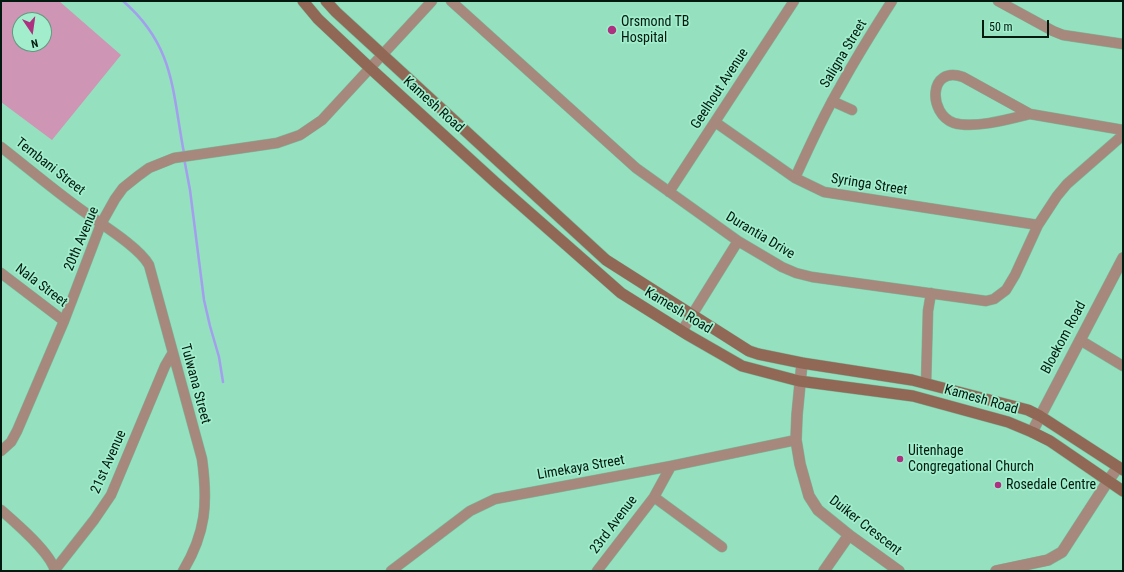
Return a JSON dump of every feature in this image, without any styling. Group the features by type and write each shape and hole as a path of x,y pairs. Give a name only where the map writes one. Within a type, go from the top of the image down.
{"main road":[{"name":"Kamesh Road","path":"303,1 318,19 370,68 502,188 621,293 682,331 742,366 800,381 913,396 1008,422 1032,432 1050,442 1123,491"},
{"name":"Kamesh Road","path":"326,1 336,12 606,260 749,351 802,363 912,380 1028,410 1040,416 1121,469"}],"street":[{"name":"20th Avenue","path":"1,452 11,442 17,431 64,321 101,224 123,188 149,168 178,157 272,144 300,135 322,120 432,1"},
{"name":"Durantia Drive","path":"451,1 636,168 738,241 782,267 796,273 812,277 986,301 994,299 1006,290 1015,275 1038,225 1057,196 1067,184 1123,135"},
{"name":"Geelhout Avenue","path":"669,192 794,1"},
{"name":"Saligna Street","path":"795,178 832,101 858,55 892,1"},
{"path":"998,1 1063,35 1123,44"},
{"path":"1030,114 1004,120 980,123 956,123 946,119 941,114 935,96 936,88 940,80 946,75 954,74 963,77 1030,114 1123,130"},
{"name":"Saligna Street","path":"832,101 852,110"},
{"name":"Syringa Street","path":"715,122 795,178 824,192 1038,225"},
{"name":"Tembani Street","path":"1,147 101,224"},
{"name":"Tulwana Street","path":"101,224 137,251 149,265 172,354 202,459 205,482 205,507 202,528 196,546 183,571"},
{"path":"682,331 738,241"},
{"name":"Bloekom Road","path":"1032,432 1123,258"},
{"name":"Nala Street","path":"1,273 64,321"},
{"path":"926,384 928,311 931,293"},
{"path":"1080,340 1123,366"},
{"name":"21st Avenue","path":"55,571 111,495 165,366 172,354"},
{"name":"Duiker Crescent","path":"802,363 796,440 800,464 813,503 818,510 849,535 899,571"},
{"name":"Limekaya Street","path":"391,571 470,511 495,499 671,466 796,440"},
{"name":"23rd Avenue","path":"597,571 654,497 671,466"},
{"path":"996,571 1022,568 1048,560 1062,552 1108,481 1121,469"},
{"name":"23rd Avenue","path":"654,497 722,547"},
{"path":"1,510 43,551 51,561 55,571"},
{"path":"824,571 849,535"}],"shaded area":[{"path":"1,1 59,1 121,55 52,140 1,102"}],"waterway":[{"path":"123,1 140,18 153,35 162,53 173,90 184,153"},
{"path":"184,158 190,190 204,300 219,357 223,382"}],"place":[{"name":"Orsmond TB Hospital","path":"612,30"},
{"name":"Uitenhage Congregational Church","path":"900,459"},
{"name":"Rosedale Centre","path":"998,485"}]}
